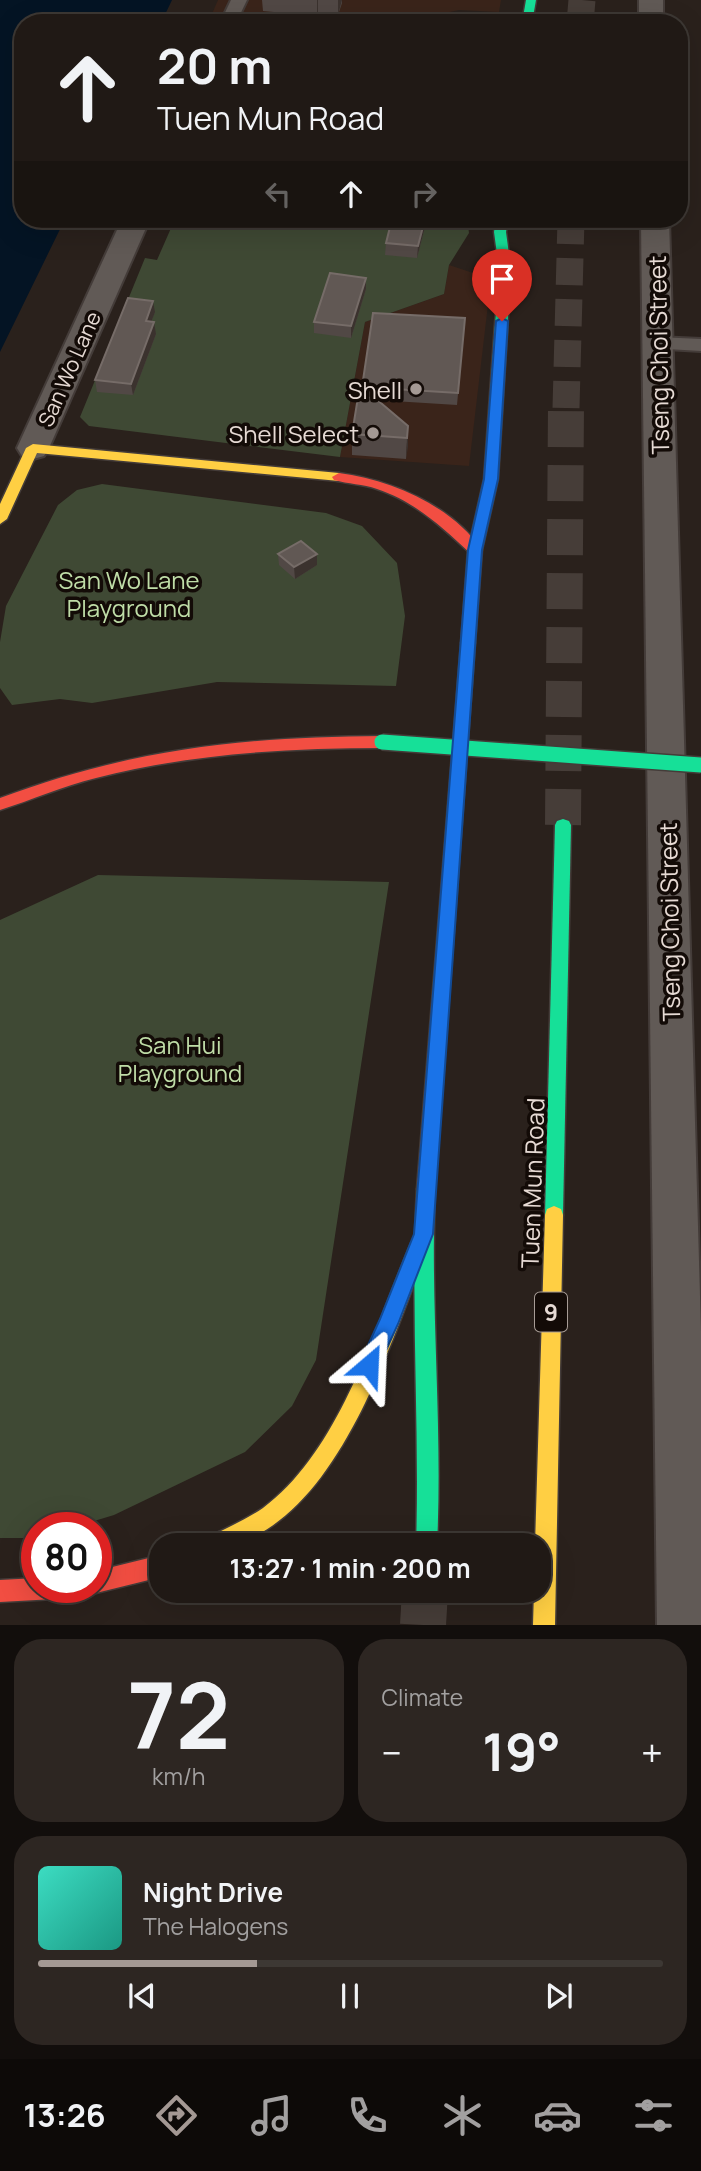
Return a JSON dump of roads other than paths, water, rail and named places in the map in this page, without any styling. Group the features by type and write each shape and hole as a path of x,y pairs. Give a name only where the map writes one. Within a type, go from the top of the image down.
{"main road":[{"path":"428,1533 430,1483 423,1234 475,550 491,479 505,270 501,228"},
{"name":"San Wo Lane","path":"0,519 33,448"},
{"path":"33,448 351,478 385,485 451,526 475,550"},
{"path":"2,799 181,752 273,742 382,742 701,765"},
{"name":"Tuen Mun Road","path":"544,1625 563,825"},
{"path":"239,1533 279,1508 306,1478 344,1415 366,1370 388,1324 423,1234"},
{"path":"112,1577 149,1569"},
{"path":"0,1591 21,1590"}],"street":[{"name":"San Wo Lane","path":"33,448 132,228"},
{"name":"Tseng Choi Street","path":"655,228 689,1309 683,1625"}],"lane":[{"path":"657,343 701,345"}],"water":[{"path":"0,0 172,0 165,14 14,14 14,228 61,228 0,352"}],"tunnel":[{"path":"581,14 582,0"},
{"path":"566,408 571,228"},
{"path":"563,825 566,406"},
{"path":"423,1625 424,1603"}],"place":[{"name":"Shell","path":"416,389"},
{"name":"Shell Select","path":"373,433"}],"park label":[{"name":"San Wo Lane Playground","path":"129,593"},
{"name":"San Hui Playground","path":"180,1058"}]}
